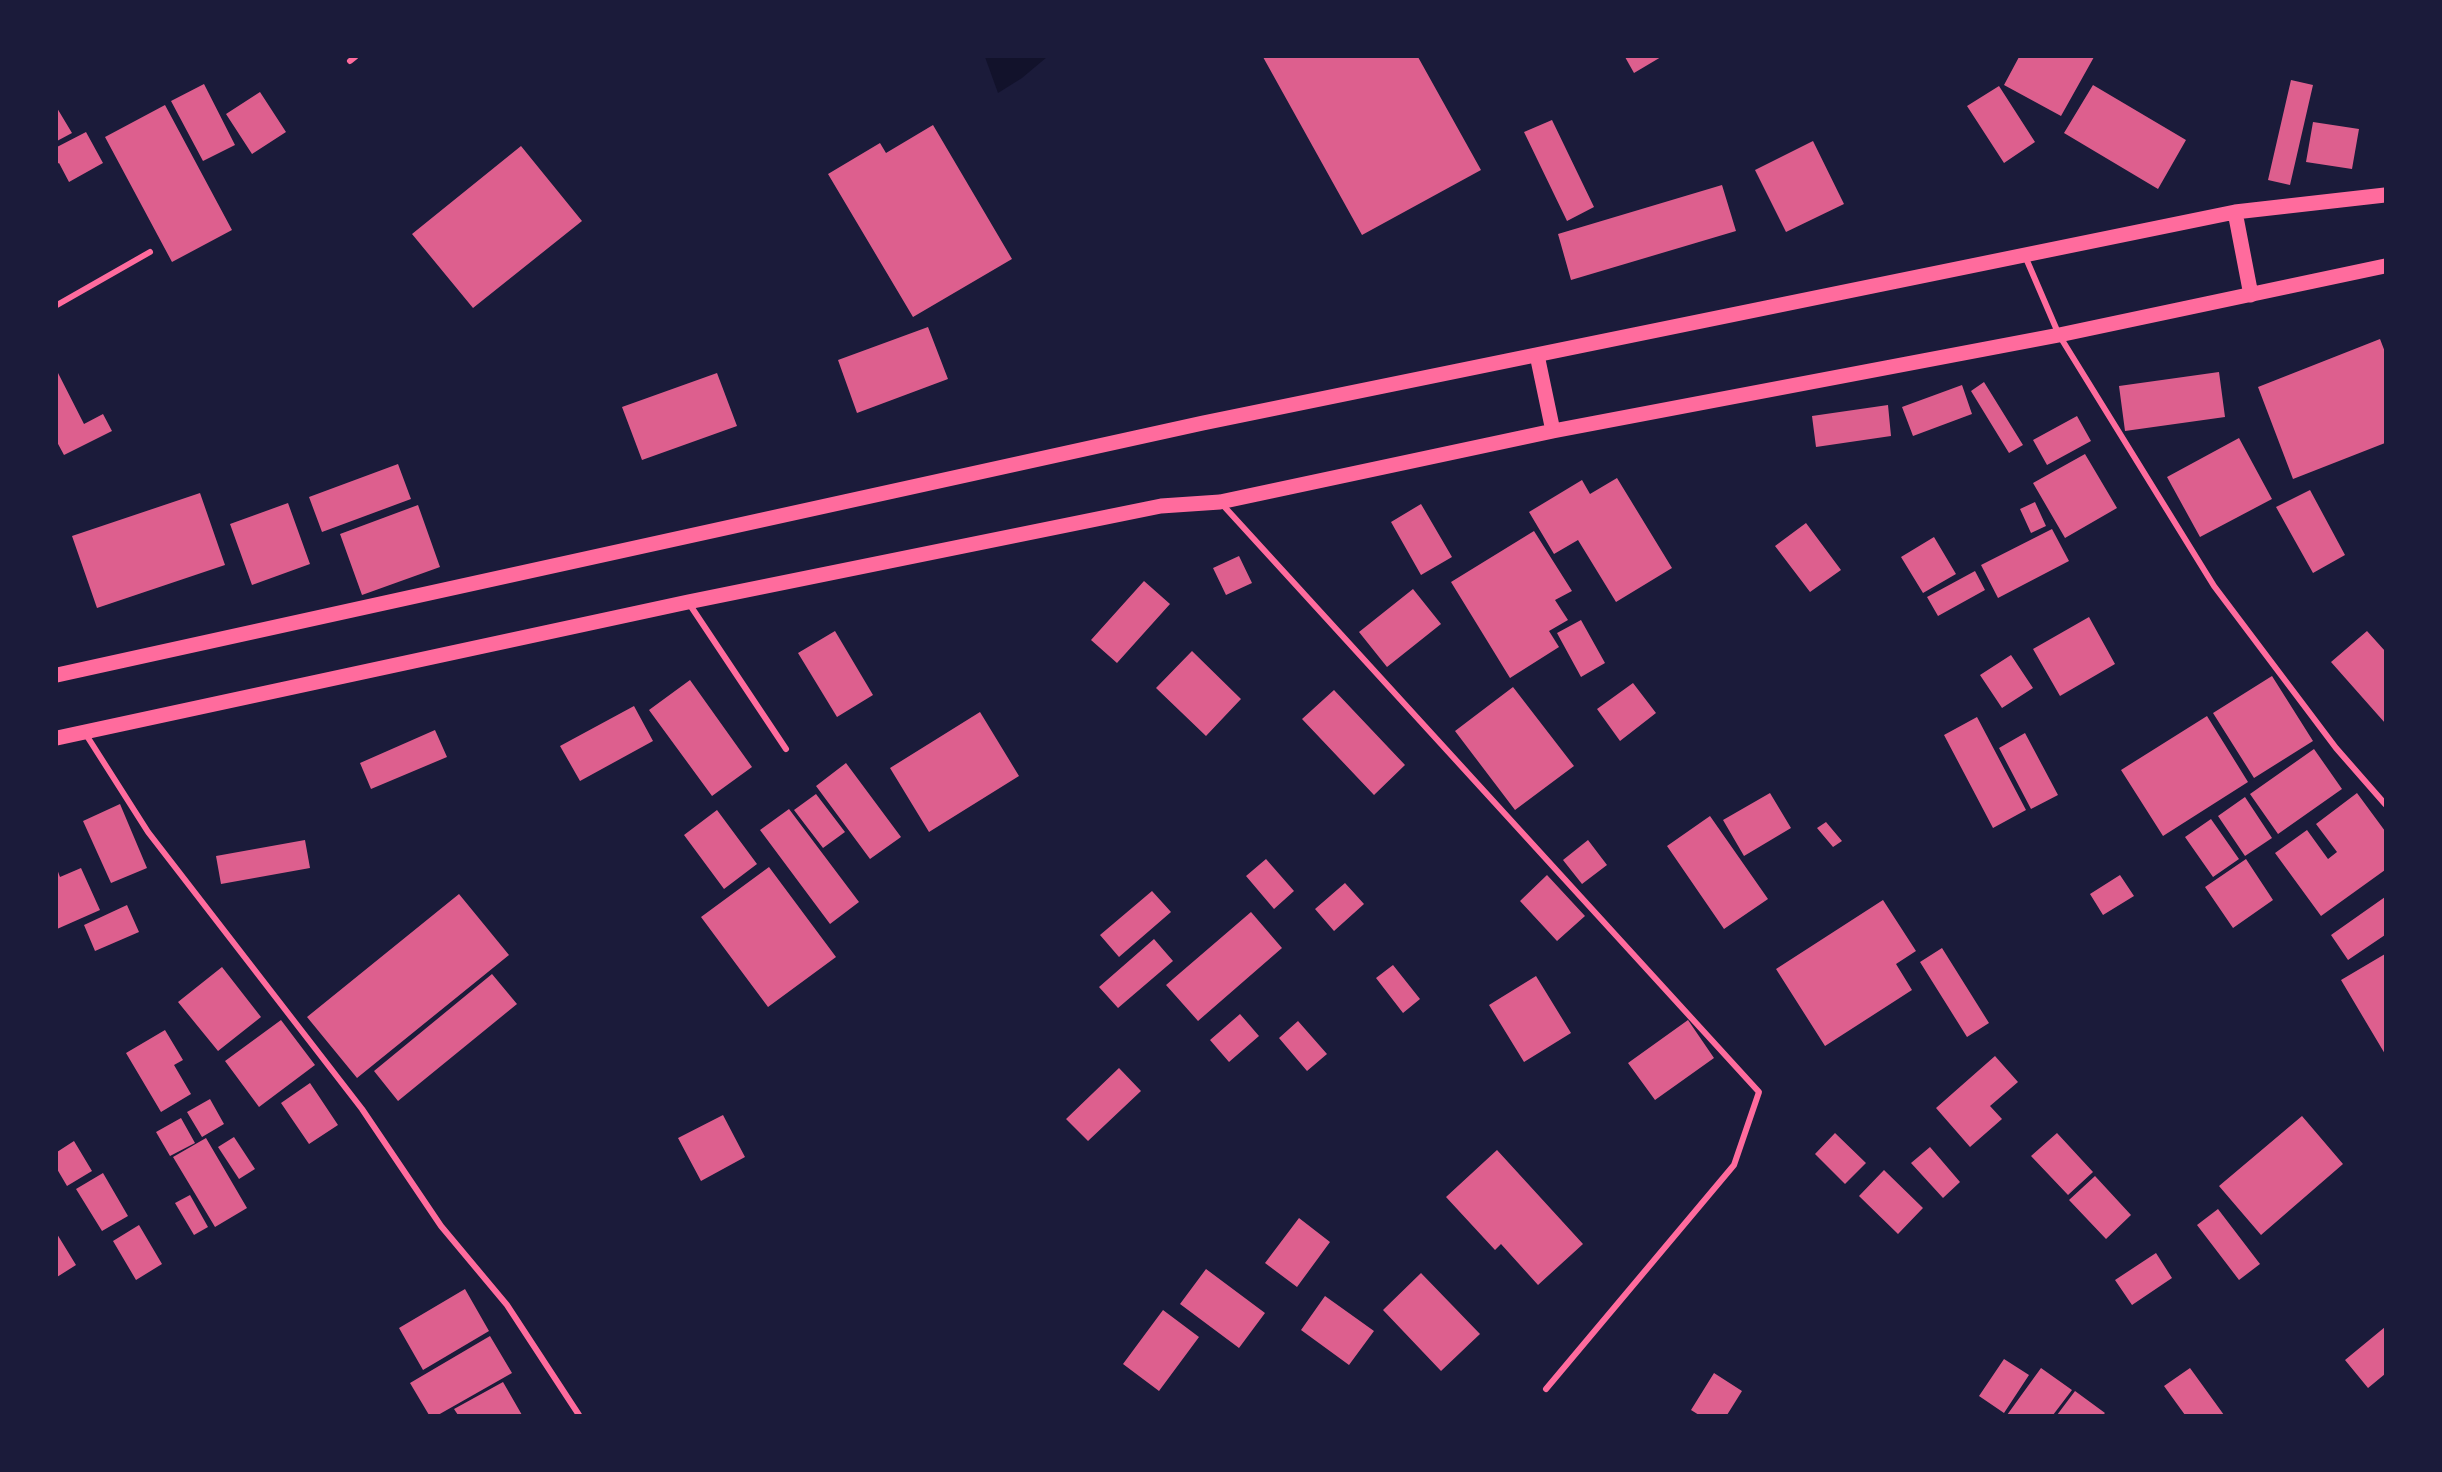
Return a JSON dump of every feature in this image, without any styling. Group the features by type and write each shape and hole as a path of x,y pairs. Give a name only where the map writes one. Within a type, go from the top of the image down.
{"main road":[{"path":"57,675 1203,423 2235,212 2385,195"},
{"path":"2235,212 2251,295"},
{"path":"57,738 688,602 1161,506 1220,502 1553,431 2059,335 2385,267"},
{"path":"1537,355 1553,431"}],"street":[{"path":"57,305 150,252"},
{"path":"2025,256 2059,335 2214,586 2336,748 2385,804"},
{"path":"1220,502 1759,1092 1734,1165 1546,1389"},
{"path":"688,602 786,749"},
{"path":"85,732 148,832 362,1109 441,1226 507,1305 579,1415"}],"shaded area":[{"path":"985,57 1047,57 1022,78 998,93"}],"building":[{"path":"1263,57 1418,57 1481,170 1362,235"},
{"path":"1625,57 1661,57 1634,73"},
{"path":"2019,57 2094,57 2061,116 2004,85"},
{"path":"2291,80 2313,85 2290,185 2268,180"},
{"path":"204,84 235,145 203,161 171,101"},
{"path":"2093,85 2186,140 2158,189 2064,133"},
{"path":"1999,86 2035,142 2004,163 1967,106"},
{"path":"260,92 286,132 252,154 226,114"},
{"path":"165,105 232,230 172,262 105,137"},
{"path":"57,108 72,133 57,141"},
{"path":"1552,120 1594,207 1567,221 1524,132"},
{"path":"2313,122 2359,129 2352,169 2306,162"},
{"path":"933,125 1012,259 913,317 828,174 880,143 886,153"},
{"path":"86,132 103,163 69,182 59,163 57,164 57,147"},
{"path":"1813,141 1844,204 1786,232 1755,170"},
{"path":"521,146 582,221 473,308 412,234"},
{"path":"1722,185 1736,231 1571,280 1558,234"},
{"path":"928,327 948,379 857,413 838,360"},
{"path":"2380,339 2385,352 2385,443 2293,479 2258,387"},
{"path":"57,371 84,424 103,414 112,431 64,455 57,442"},
{"path":"2219,372 2225,417 2125,431 2119,386"},
{"path":"717,373 737,426 642,460 622,407"},
{"path":"1984,382 2023,445 2009,453 1971,391"},
{"path":"1962,385 1972,414 1913,436 1902,407"},
{"path":"1888,405 1891,436 1816,447 1812,416"},
{"path":"2077,416 2091,441 2047,465 2033,440"},
{"path":"2239,438 2272,499 2200,537 2167,477"},
{"path":"2085,454 2117,508 2065,538 2033,483"},
{"path":"398,464 411,499 322,532 309,497"},
{"path":"1617,478 1672,568 1616,602 1578,540 1554,554 1529,512 1582,480 1590,494"},
{"path":"2310,490 2345,555 2313,573 2276,507"},
{"path":"200,493 225,565 97,608 72,536"},
{"path":"2035,502 2046,526 2031,533 2020,509"},
{"path":"288,503 310,564 252,585 230,524"},
{"path":"1421,504 1452,557 1421,575 1391,522"},
{"path":"418,505 440,567 362,595 340,534"},
{"path":"1806,523 1841,570 1810,592 1775,546"},
{"path":"2052,529 2069,561 1998,598 1981,565"},
{"path":"1534,531 1572,591 1555,600 1568,620 1549,631 1559,647 1510,678 1451,582"},
{"path":"1934,537 1956,574 1923,593 1901,557"},
{"path":"1239,556 1252,583 1226,595 1213,568"},
{"path":"1975,571 1985,590 1938,616 1927,597"},
{"path":"1144,581 1170,604 1117,663 1091,640"},
{"path":"1413,589 1441,624 1387,667 1359,632"},
{"path":"2089,617 2115,664 2060,696 2033,649"},
{"path":"1581,620 1605,663 1581,677 1557,633"},
{"path":"835,631 873,695 837,717 798,653"},
{"path":"2367,631 2385,651 2385,723 2331,662"},
{"path":"1192,651 1241,699 1206,736 1156,688"},
{"path":"2011,655 2033,688 2002,708 1980,675"},
{"path":"2272,676 2313,741 2254,778 2213,713"},
{"path":"690,680 752,767 712,796 649,710"},
{"path":"1633,683 1656,713 1620,741 1597,709"},
{"path":"1513,687 1574,766 1515,810 1455,731"},
{"path":"1334,690 1405,765 1374,795 1302,719"},
{"path":"634,706 653,741 580,781 560,746"},
{"path":"980,712 1019,776 929,832 890,768"},
{"path":"2207,716 2248,782 2163,836 2121,770"},
{"path":"1977,717 2026,810 1993,828 1944,735"},
{"path":"435,730 447,757 371,789 360,763"},
{"path":"2025,733 2058,795 2031,809 1999,748"},
{"path":"2314,749 2342,789 2278,834 2250,794"},
{"path":"846,763 901,837 870,859 816,786"},
{"path":"1770,793 1791,828 1744,856 1723,820"},
{"path":"2357,793 2385,831 2385,870 2321,916 2275,853 2307,830 2328,859 2337,852 2316,824"},
{"path":"816,794 845,832 823,848 794,810"},
{"path":"2245,797 2272,838 2245,856 2218,816"},
{"path":"120,804 147,868 111,883 83,821"},
{"path":"789,809 859,902 830,924 760,830"},
{"path":"717,810 757,864 724,889 684,835"},
{"path":"1710,816 1768,899 1724,929 1667,846"},
{"path":"2211,819 2239,859 2213,877 2185,837"},
{"path":"1826,822 1842,841 1833,847 1817,828"},
{"path":"305,840 310,868 221,884 216,856"},
{"path":"1588,840 1607,865 1582,884 1563,860"},
{"path":"1266,859 1294,891 1274,909 1246,876"},
{"path":"2246,859 2273,900 2233,928 2205,887"},
{"path":"769,867 836,957 768,1007 701,917"},
{"path":"81,868 100,910 57,929 57,869 60,877"},
{"path":"1547,875 1585,916 1557,941 1520,901"},
{"path":"2120,875 2134,896 2103,915 2090,894"},
{"path":"1345,883 1364,904 1334,931 1315,909"},
{"path":"1152,891 1171,912 1119,957 1100,935"},
{"path":"459,894 509,955 357,1078 307,1017"},
{"path":"2385,897 2385,935 2348,960 2331,935"},
{"path":"1883,900 1916,951 1896,964 1912,990 1825,1046 1776,969"},
{"path":"127,905 139,932 95,951 84,925"},
{"path":"1251,912 1282,948 1198,1021 1166,985"},
{"path":"1154,939 1173,961 1118,1008 1099,987"},
{"path":"1942,948 1989,1023 1967,1037 1920,962"},
{"path":"2385,954 2385,1054 2341,980"},
{"path":"1393,965 1420,999 1403,1013 1376,978"},
{"path":"222,967 261,1017 218,1051 178,1002"},
{"path":"492,974 517,1004 398,1101 374,1071"},
{"path":"1536,976 1571,1033 1524,1062 1489,1005"},
{"path":"1240,1014 1259,1036 1229,1062 1210,1040"},
{"path":"281,1020 315,1065 259,1107 225,1061"},
{"path":"1688,1020 1714,1058 1655,1100 1628,1063"},
{"path":"1298,1021 1327,1054 1307,1071 1279,1038"},
{"path":"165,1030 183,1060 174,1065 191,1094 161,1112 126,1053"},
{"path":"1995,1056 2018,1082 1990,1106 2002,1119 1970,1147 1936,1108"},
{"path":"1119,1068 1141,1091 1088,1141 1066,1119"},
{"path":"310,1083 338,1125 309,1144 281,1103"},
{"path":"210,1099 224,1124 202,1137 187,1112"},
{"path":"723,1115 745,1157 701,1181 678,1138"},
{"path":"2302,1116 2343,1164 2261,1235 2219,1186"},
{"path":"181,1118 195,1143 170,1156 156,1132"},
{"path":"1835,1133 1866,1163 1845,1184 1815,1154"},
{"path":"2057,1133 2093,1172 2068,1195 2031,1156"},
{"path":"234,1137 255,1169 239,1179 218,1147"},
{"path":"206,1138 247,1208 215,1227 173,1157"},
{"path":"74,1141 92,1171 67,1186 57,1169 57,1152"},
{"path":"1930,1147 1960,1182 1943,1198 1911,1163"},
{"path":"1497,1150 1583,1244 1538,1285 1501,1244 1495,1250 1446,1197"},
{"path":"1884,1170 1923,1208 1898,1234 1859,1196"},
{"path":"103,1173 128,1216 102,1231 76,1189"},
{"path":"2095,1176 2131,1215 2106,1239 2069,1200"},
{"path":"190,1195 208,1227 194,1235 175,1203"},
{"path":"2218,1209 2260,1264 2239,1280 2197,1225"},
{"path":"1299,1218 1330,1242 1297,1287 1265,1263"},
{"path":"139,1225 162,1264 136,1280 113,1241"},
{"path":"57,1234 76,1265 57,1277"},
{"path":"2156,1253 2172,1278 2132,1305 2115,1280"},
{"path":"1206,1269 1265,1313 1239,1348 1180,1304"},
{"path":"1421,1273 1480,1334 1441,1371 1383,1310"},
{"path":"465,1289 489,1331 423,1370 399,1328"},
{"path":"1325,1296 1374,1331 1349,1365 1301,1330"},
{"path":"1163,1310 1199,1337 1159,1391 1123,1364"},
{"path":"2385,1327 2385,1374 2368,1388 2345,1360"},
{"path":"490,1336 512,1373 438,1415 429,1415 410,1383"},
{"path":"2004,1359 2029,1375 2004,1413 1979,1396"},
{"path":"2041,1368 2072,1390 2053,1415 2007,1415"},
{"path":"2190,1368 2224,1415 2185,1415 2164,1386"},
{"path":"1714,1373 1742,1391 1727,1415 1699,1415 1691,1410"},
{"path":"503,1382 522,1415 458,1415 454,1409"},
{"path":"2075,1391 2105,1413 2103,1415 2057,1415"}]}
